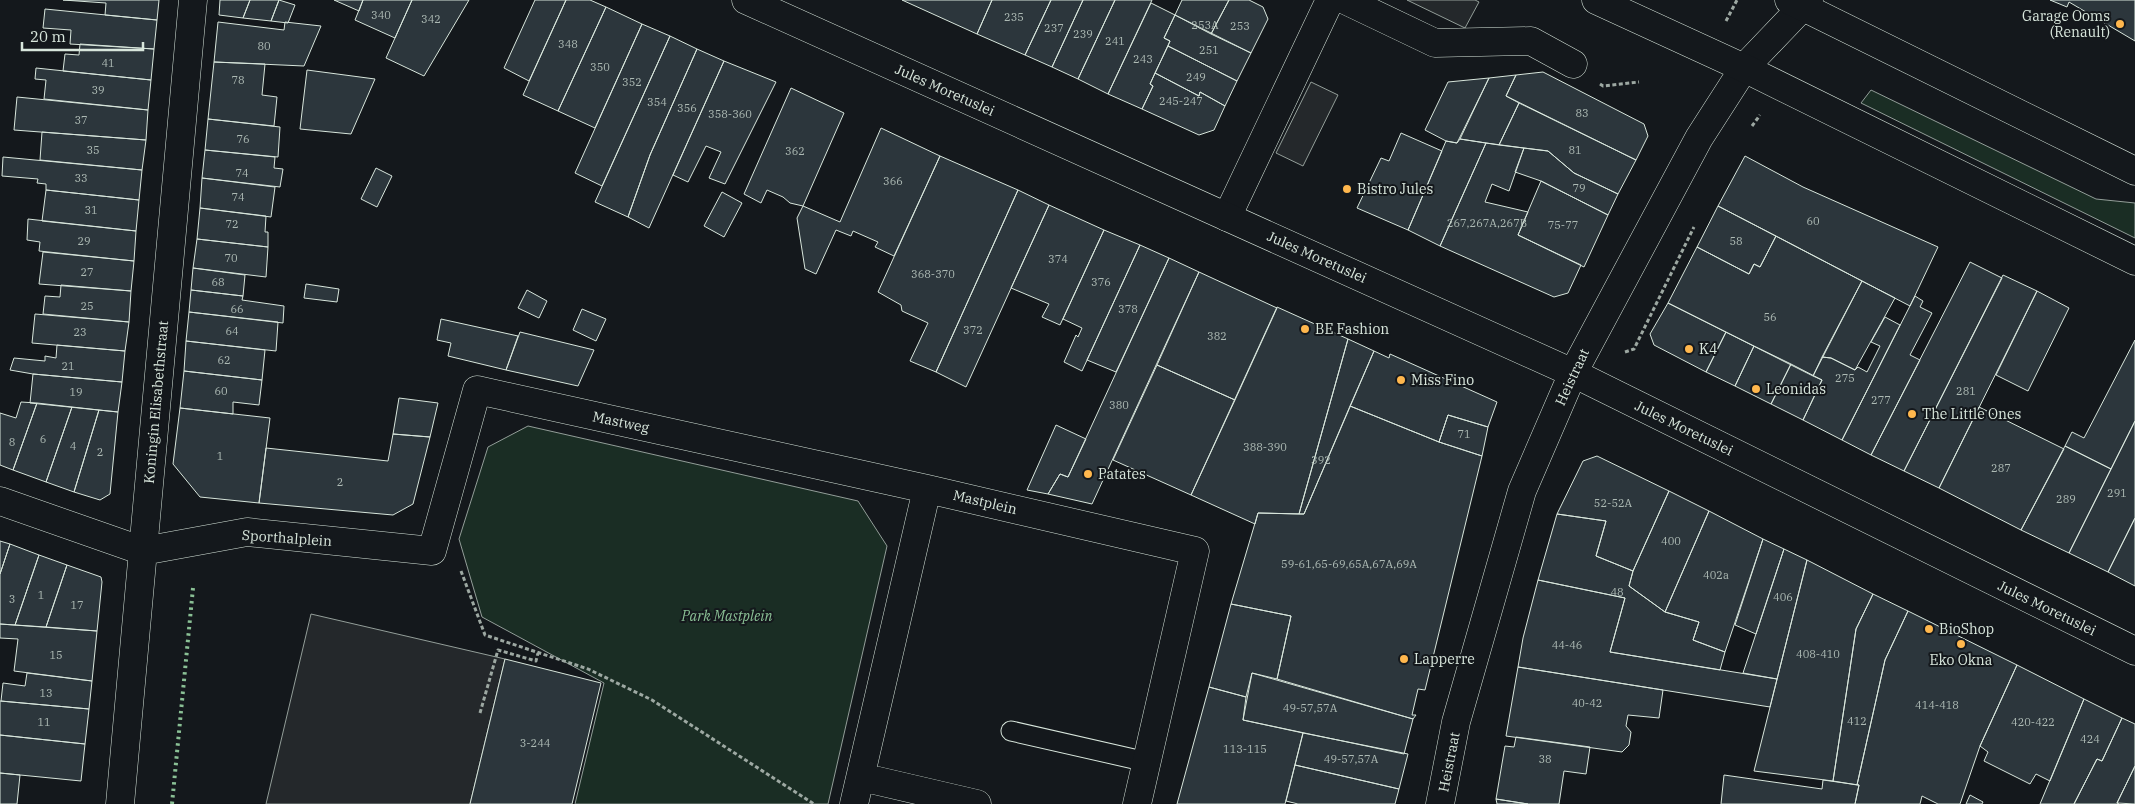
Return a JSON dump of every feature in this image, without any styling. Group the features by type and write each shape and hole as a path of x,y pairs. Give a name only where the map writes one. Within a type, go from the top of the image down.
{"main road":[{"name":"Koningin Elisabethstraat","path":"120,804 193,0"},
{"name":"Jules Moretuslei","path":"746,0 1572,373 2135,651"},
{"path":"1227,217 1330,0"},
{"path":"1345,0 1435,43 1531,41 1573,64"},
{"path":"1596,0 1744,68 2135,261"},
{"path":"1800,3 2135,171"},
{"name":"Heistraat","path":"1440,804 1456,722 1522,491 1572,373 1699,138 1744,68 1800,3"},
{"name":"Mastweg","path":"432,551 477,390 927,489"},
{"path":"854,804 927,489"},
{"name":"Mastplein","path":"927,489 1195,550 1137,804"},
{"path":"0,501 143,551"},
{"name":"Sporthalplein","path":"143,551 247,532 432,551"},
{"path":"861,777 977,804"}],"lane":[{"path":"1011,731 1147,762"}],"path":[{"path":"1749,129 1782,87"},
{"path":"1572,373 1634,349 1698,219"},
{"path":"432,551 456,559 485,635 588,669 652,700 812,803"},
{"path":"480,713 498,650 536,661 538,653"}],"green space":[{"path":"1871,90 2096,199 2135,203 2135,238 1861,103"},
{"name":"Park Mastplein","path":"528,426 858,501 887,546 828,804 575,804 604,683 482,617 459,539 488,447"}],"shaded area":[{"path":"1407,0 1475,0 1479,2 1465,28"},
{"path":"1311,82 1338,95 1303,166 1276,153"},
{"path":"311,614 505,659 470,804 266,804"}],"building":[{"path":"63,0 159,0 157,20 105,15 106,3"},
{"path":"220,0 250,0 243,18 219,15"},
{"path":"250,0 279,0 271,21 243,18"},
{"path":"279,0 295,5 288,23 271,21"},
{"path":"334,0 363,0 359,11"},
{"path":"363,0 412,0 395,38 355,20"},
{"path":"412,0 469,0 424,76 386,58"},
{"path":"535,0 566,0 529,81 504,68"},
{"path":"566,0 590,0 606,7 558,111 523,95"},
{"path":"902,0 992,0 977,34"},
{"path":"992,0 1051,0 1025,55 977,34"},
{"path":"1051,0 1083,0 1052,67 1025,55"},
{"path":"1083,0 1115,0 1078,79 1052,67"},
{"path":"1115,0 1152,0 1108,94 1078,79"},
{"path":"1182,0 1229,0 1211,34 1175,15"},
{"path":"1229,0 1249,0 1263,7 1268,19 1251,53 1211,34"},
{"name":"Garage Ooms (Renault)","path":"2050,0 2135,0 2135,41 2069,2 2067,7"},
{"path":"1151,3 1175,15 1164,38 1170,41 1150,84 1153,86 1142,109 1108,94"},
{"path":"606,7 642,24 595,128 558,111"},
{"path":"45,9 157,20 154,49 70,44 71,30 43,28"},
{"path":"1175,15 1251,53 1237,81 1168,46 1170,41 1164,38"},
{"path":"218,22 284,30 285,22 321,26 304,66 214,62"},
{"path":"642,24 670,36 602,186 575,173"},
{"path":"670,36 697,49 650,155 628,217 595,202"},
{"path":"80,44 154,49 151,80 63,71 65,54 79,55"},
{"path":"1168,46 1237,81 1225,106 1200,92 1199,96 1155,73"},
{"path":"697,49 724,61 649,228 628,217 650,155"},
{"path":"724,61 776,82 725,184 709,178 721,152 706,146 688,182 673,175"},
{"path":"214,62 265,64 262,95 277,97 274,126 208,119"},
{"path":"36,68 151,80 148,110 44,99 46,80 35,79"},
{"path":"307,70 375,79 351,134 300,129"},
{"path":"1543,72 1644,124 1648,136 1636,160 1506,96 1516,75"},
{"path":"1155,73 1199,96 1200,92 1225,106 1214,130 1199,135 1142,109 1153,86 1150,84"},
{"path":"1516,75 1506,96 1519,103 1499,145 1460,139 1489,78"},
{"path":"1489,78 1457,143 1446,141 1425,130 1448,82"},
{"path":"791,88 844,113 803,206 790,203 783,197 767,190 761,203 744,194"},
{"path":"17,97 148,110 146,140 14,130"},
{"path":"1519,103 1636,160 1618,194 1574,173 1548,151 1499,145"},
{"path":"208,119 280,127 278,157 205,150"},
{"path":"881,128 940,156 894,256 875,247 878,242 853,231 851,236 836,230 816,274 805,269 797,218 803,206 840,222"},
{"path":"42,132 146,140 142,170 40,160"},
{"path":"1401,133 1442,151 1408,230 1357,208 1381,158 1389,161"},
{"path":"1460,139 1486,143 1440,246 1408,230 1446,141 1457,143"},
{"path":"1486,143 1524,148 1509,191 1492,184 1485,202 1528,212 1518,235 1581,265 1568,293 1554,297 1440,246"},
{"path":"1524,148 1548,151 1574,173 1618,194 1608,215 1541,181 1515,172"},
{"path":"205,150 275,157 274,168 283,169 280,187 202,178"},
{"path":"940,156 1018,190 936,372 910,361 928,323 902,311 901,305 878,292"},
{"path":"1745,156 1803,187 1938,247 1910,306 1718,206"},
{"path":"3,157 142,170 139,200 46,190 46,184 37,183 38,179 2,176"},
{"path":"376,168 392,176 377,207 361,199"},
{"path":"202,178 275,187 271,217 200,208"},
{"path":"1541,181 1608,215 1584,267 1518,235"},
{"path":"46,190 139,200 136,231 42,221"},
{"path":"1018,190 1049,205 966,387 936,372"},
{"path":"722,192 742,203 724,237 704,226"},
{"path":"1049,205 1104,230 1060,325 1042,317 1049,304 1011,288"},
{"path":"1718,206 1776,236 1760,267 1754,264 1749,274 1697,247"},
{"path":"200,208 266,216 265,232 268,232 268,247 197,239"},
{"path":"28,219 136,231 134,261 39,251 40,242 27,240"},
{"path":"1104,230 1140,245 1082,371 1064,362 1076,335 1078,337 1082,328 1063,319"},
{"path":"1776,236 1862,281 1813,376 1668,303 1697,247 1749,274 1754,264 1760,267"},
{"path":"197,239 268,247 266,277 193,268"},
{"path":"1140,245 1169,258 1116,372 1087,360"},
{"path":"43,252 134,261 131,291 39,284"},
{"path":"1169,258 1199,272 1092,504 1048,494 1060,474 1068,477"},
{"path":"1970,262 2002,278 1904,471 1871,455"},
{"path":"193,268 245,275 243,296 191,290"},
{"path":"1199,272 1277,308 1235,400 1157,365"},
{"path":"2003,275 2037,291 1939,488 1904,471"},
{"path":"1862,281 1895,298 1855,370 1831,358 1822,357"},
{"path":"306,284 339,289 337,302 304,298"},
{"path":"61,285 131,291 129,322 43,314 45,296 60,297"},
{"path":"191,290 243,296 242,300 284,306 283,323 189,312"},
{"path":"527,290 547,301 539,318 518,308"},
{"path":"2037,291 2069,308 2028,391 1996,375"},
{"path":"1915,296 1923,301 1920,307 1932,313 1910,355 1920,360 1871,455 1842,440"},
{"path":"1668,303 1726,332 1706,372 1654,345 1650,334"},
{"path":"1277,307 1348,339 1299,514 1258,513 1255,524 1191,495"},
{"path":"582,309 606,319 596,341 573,330"},
{"path":"189,312 278,322 276,351 186,341"},
{"path":"35,314 129,322 125,351 32,343"},
{"path":"1885,317 1900,325 1842,440 1803,420 1822,380 1813,376 1822,357 1831,358 1855,370 1858,367 1867,372 1880,346 1871,342"},
{"path":"441,319 518,336 506,370 448,356 451,343 437,340"},
{"path":"520,332 594,350 578,386 506,370"},
{"path":"1726,332 1754,346 1735,386 1706,372"},
{"path":"1348,339 1374,351 1304,514 1299,514"},
{"path":"2135,340 2135,421 2111,469 2065,446 2072,432 2084,438"},
{"path":"186,341 265,350 262,380 184,371"},
{"path":"57,345 125,351 122,382 33,374 10,370 14,358 45,361 45,356 56,358"},
{"path":"1754,346 1791,364 1771,404 1735,386"},
{"path":"1374,351 1389,358 1390,354 1497,402 1488,427 1448,415 1439,442 1350,406"},
{"path":"1791,364 1822,380 1803,420 1771,404"},
{"path":"1157,365 1235,400 1191,495 1113,460"},
{"path":"184,371 262,380 259,405 233,402 233,414 180,408"},
{"path":"33,374 122,382 118,412 30,403"},
{"path":"399,398 438,403 430,437 393,434"},
{"path":"21,402 37,403 13,470 0,465 0,413 16,418"},
{"path":"37,403 72,407 46,482 13,470"},
{"path":"1350,406 1439,442 1482,456 1425,690 1418,689 1412,715 1416,715 1413,719 1277,679 1291,616 1231,604 1258,513 1304,514"},
{"path":"72,407 99,410 74,492 46,482"},
{"path":"1979,407 2064,449 2021,530 1939,488"},
{"path":"180,408 270,418 259,503 200,497 173,464"},
{"path":"99,410 118,412 110,494 100,500 74,492"},
{"path":"1448,415 1488,427 1482,456 1439,442"},
{"path":"2135,421 2135,518 2108,572 2069,553"},
{"path":"1056,425 1086,439 1068,477 1060,474 1048,494 1027,490"},
{"path":"393,434 430,437 413,504 393,515 259,503 266,448 388,461"},
{"path":"2065,446 2111,469 2069,553 2021,530"},
{"path":"1597,456 1669,491 1633,571 1596,556 1606,521 1557,514 1583,461"},
{"path":"1669,491 1709,511 1665,612 1629,586 1633,571"},
{"path":"1709,511 1763,539 1725,652 1693,640 1699,622 1665,612"},
{"path":"1557,514 1606,521 1596,556 1633,571 1629,586 1665,612 1699,622 1693,640 1725,652 1720,670 1610,652 1625,598 1538,580"},
{"path":"2135,518 2135,586 2108,572"},
{"path":"1763,539 1784,549 1756,634 1735,625"},
{"path":"0,541 10,544 0,574"},
{"path":"10,544 39,555 15,625 0,624 0,574"},
{"path":"1784,549 1807,560 1777,679 1743,673"},
{"path":"39,555 67,565 46,627 15,625"},
{"path":"1807,560 1873,594 1856,629 1833,781 1754,771"},
{"path":"67,565 101,577 97,631 46,627"},
{"path":"1538,580 1625,598 1610,652 1777,679 1770,707 1518,667 1523,638"},
{"path":"1873,594 1908,611 1885,660 1857,785 1833,781 1856,629"},
{"path":"1231,604 1291,616 1277,679 1252,673 1246,697 1209,687"},
{"path":"1908,611 2017,665 1980,746 1960,804 1938,804 1922,796 1920,804 1855,804 1859,785 1857,785 1885,660"},
{"path":"0,624 97,631 92,681 14,671 18,639 0,638"},
{"path":"505,659 601,683 572,804 470,804"},
{"path":"2017,665 2084,699 2050,781 2036,774 2030,784 1984,761 1988,752 1980,746"},
{"path":"1518,667 1663,690 1659,718 1628,715 1626,726 1631,732 1629,745 1622,752 1506,736"},
{"path":"27,673 92,681 89,709 1,701 3,683 25,686"},
{"path":"1252,673 1413,719 1404,754 1243,720"},
{"path":"1209,687 1246,697 1243,720 1303,733 1285,804 1177,804"},
{"path":"2084,699 2122,718 2102,761 2097,759 2074,804 2040,804"},
{"path":"0,701 89,709 85,744 0,735"},
{"path":"2122,718 2135,724 2135,766 2117,803 2119,804 2074,804 2097,759 2102,761"},
{"path":"1303,733 1408,754 1399,789 1295,765"},
{"path":"0,735 85,744 81,781 0,773"},
{"path":"1516,737 1590,747 1586,774 1564,771 1559,804 1528,804 1496,799 1505,746 1514,747"},
{"path":"1295,765 1399,789 1395,804 1298,804 1286,801"},
{"path":"2135,766 2135,804 2117,803"},
{"path":"0,773 20,775 17,804 0,804"},
{"path":"1724,775 1822,789 1823,780 1859,785 1855,804 1721,804"},
{"path":"1970,795 1983,802 1982,804 1966,804"},
{"path":"1496,799 1528,804 1497,804"}],"hedge":[{"path":"172,804 193,588"}],"place":[{"name":"Garage Ooms (Renault)","path":"2120,24"},
{"name":"Bistro Jules","path":"1347,189"},
{"name":"BE Fashion","path":"1305,329"},
{"name":"K4","path":"1689,349"},
{"name":"Miss Fino","path":"1401,380"},
{"name":"Leonidas","path":"1756,389"},
{"name":"The Little Ones","path":"1912,414"},
{"name":"Patates","path":"1088,474"},
{"name":"BioShop","path":"1929,629"},
{"name":"Eko Okna","path":"1961,644"},
{"name":"Lapperre","path":"1404,659"}]}
